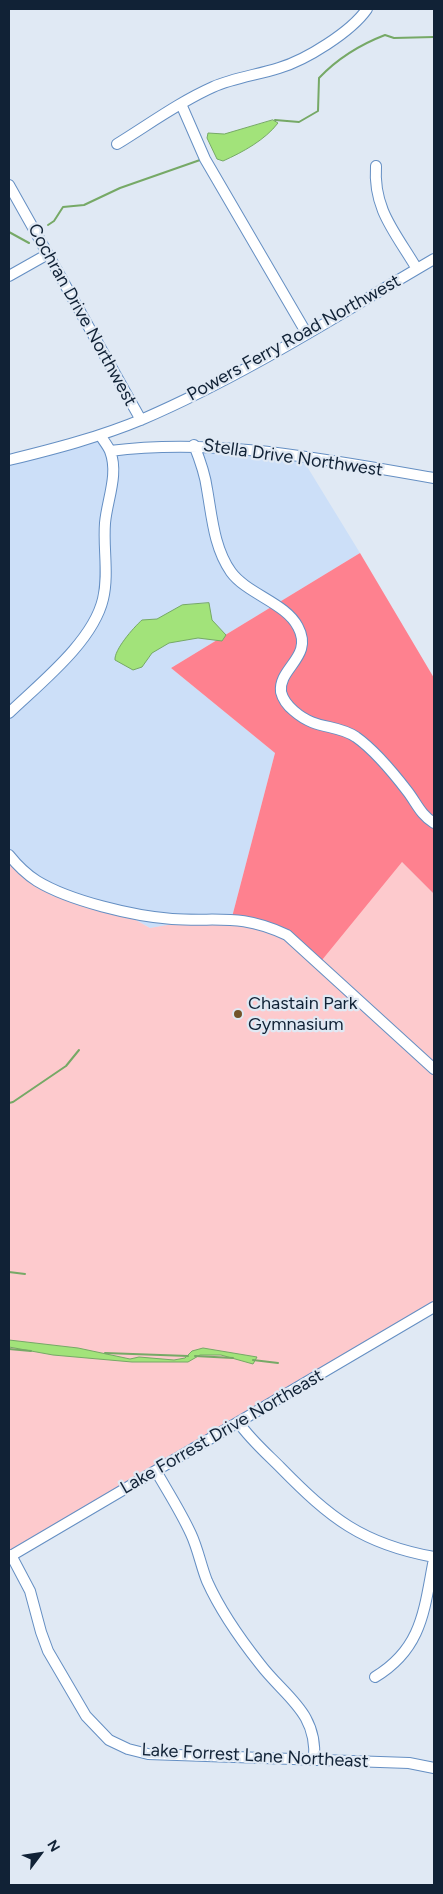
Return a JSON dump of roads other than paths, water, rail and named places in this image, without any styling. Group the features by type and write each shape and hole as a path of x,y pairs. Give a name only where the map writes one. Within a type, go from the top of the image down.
{"street":[{"path":"117,144 181,104 216,86 291,64 348,28 367,9"},
{"path":"181,104 206,159 307,334"},
{"path":"376,166 375,184 378,202 417,269"},
{"name":"Cochran Drive Northwest","path":"9,184 141,420"},
{"path":"9,276 48,254"},
{"name":"Powers Ferry Road Northwest","path":"9,460 100,435 141,420 223,382 434,259"},
{"path":"9,713 78,643 99,612 106,584 105,524 113,477 110,451 100,435"},
{"name":"Stella Drive Northwest","path":"110,451 153,445 194,445 272,452 434,478"},
{"path":"194,445 205,476 215,534 226,564 241,582 291,618 300,631 302,642 300,653 282,683 285,702 309,722 344,731 358,739 406,789 419,810 434,823"},
{"path":"9,855 36,880 53,889 109,907 155,917 242,919 271,927 287,935 301,945 434,1069"},
{"name":"Lake Forrest Drive Northeast","path":"10,1556 434,1307"},
{"path":"239,1423 310,1498 339,1521 384,1545 434,1558 423,1617 416,1636 398,1660 375,1677"},
{"path":"156,1471 192,1534 206,1579 216,1598 259,1664 295,1700 304,1713 314,1743 314,1760"},
{"name":"Lake Forrest Lane Northeast","path":"10,1556 30,1591 48,1651 86,1716 109,1740 128,1749 148,1754 409,1763 434,1768"}],"waterway":[{"path":"275,120 299,122 318,111 319,78 341,58 366,43 385,35 394,38 434,37"},
{"path":"48,225 54,221 63,207 84,205 120,188 200,160"},
{"path":"9,232 29,243"},
{"path":"9,1103 66,1066 79,1050"},
{"path":"9,1272 25,1274"},
{"path":"9,1349 31,1351"},
{"path":"105,1353 188,1356"},
{"path":"195,1356 233,1358"},
{"path":"253,1360 278,1363"}],"place":[{"name":"Chastain Park Gymnasium","path":"238,1014"}]}
